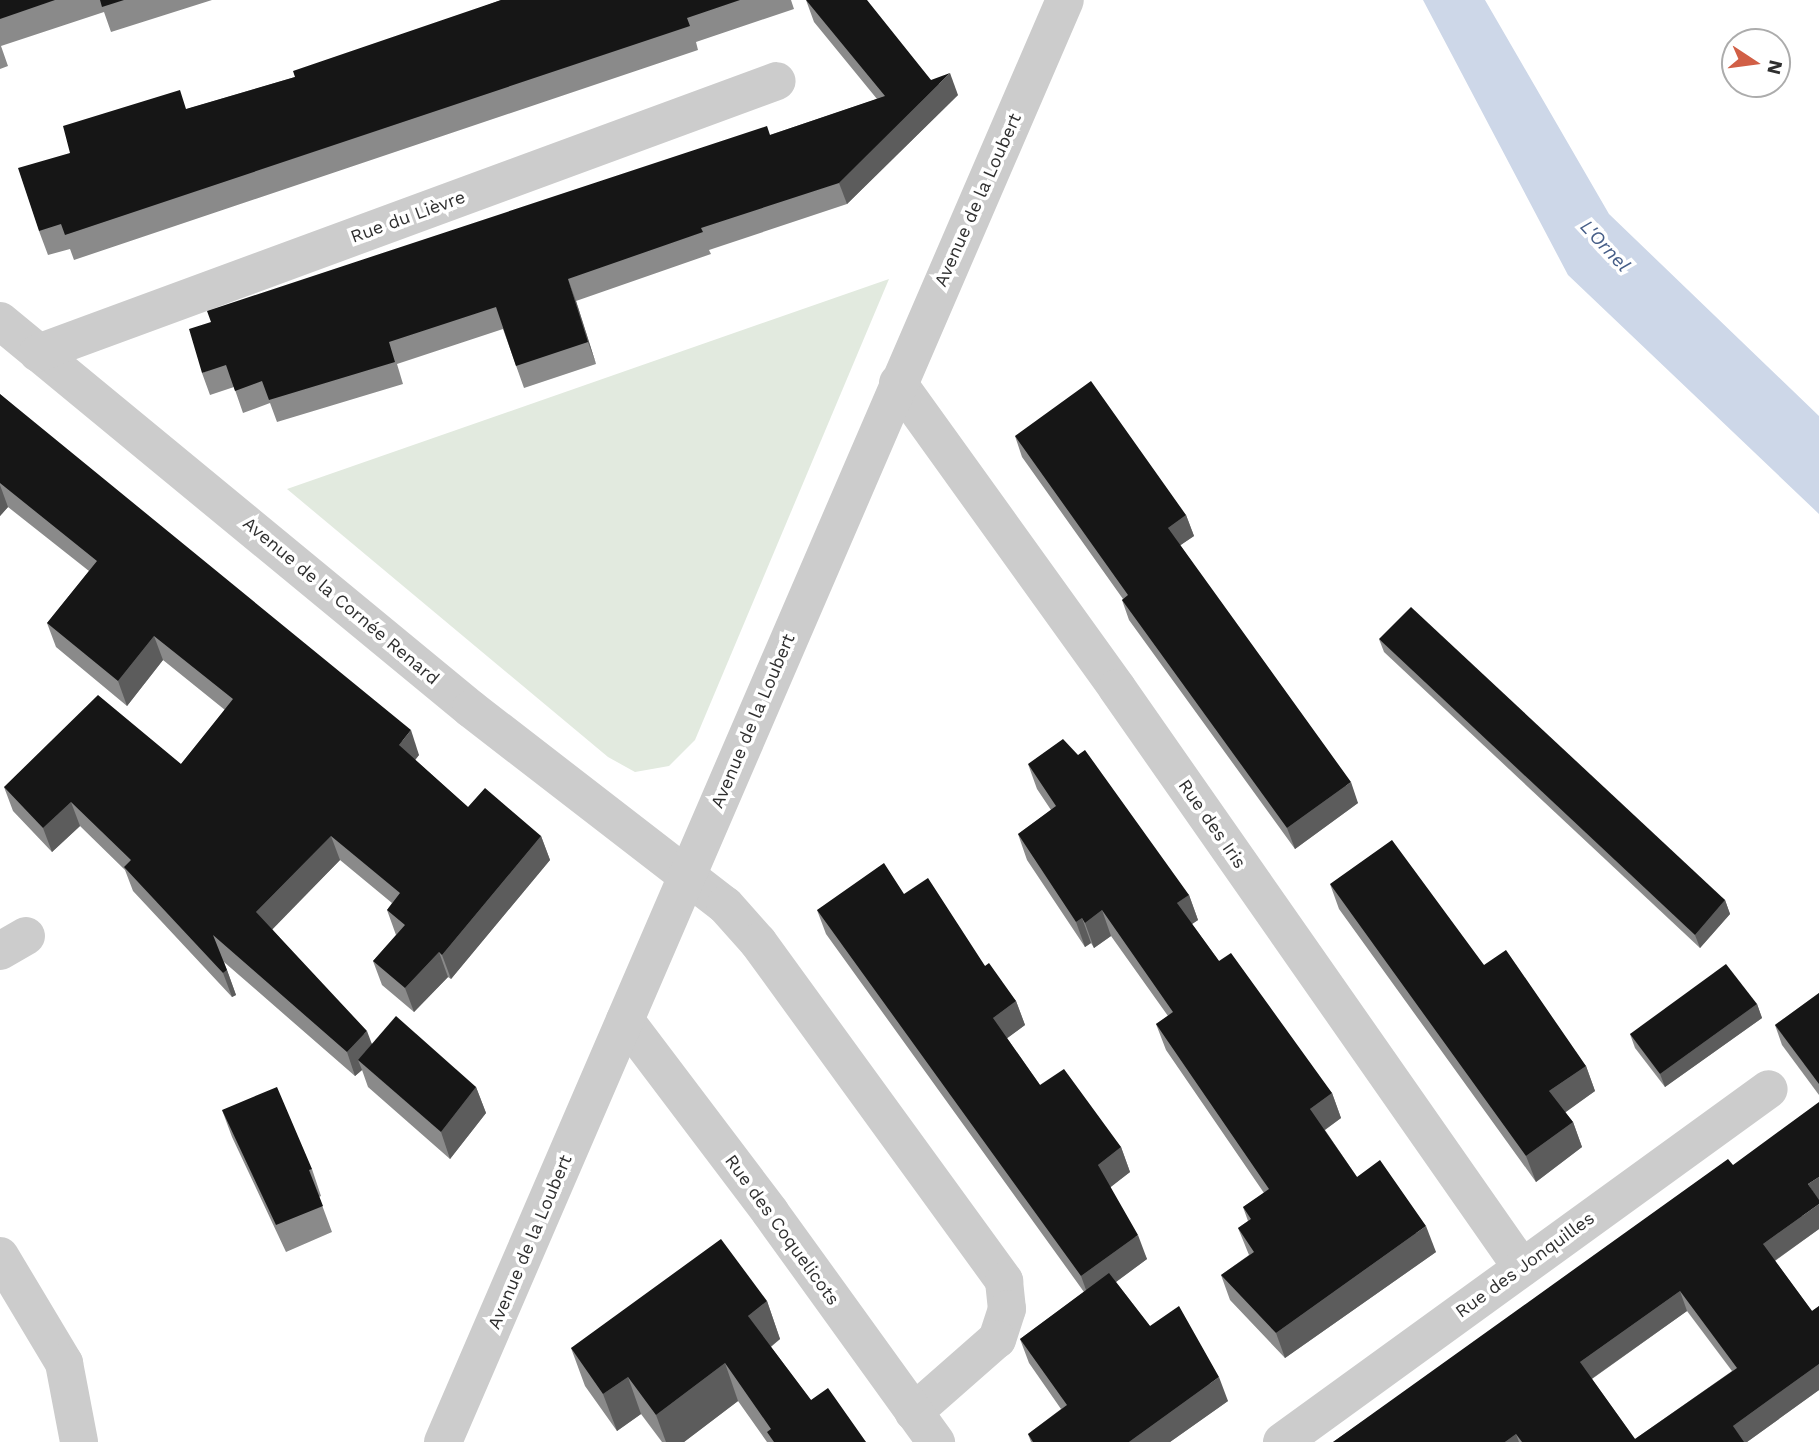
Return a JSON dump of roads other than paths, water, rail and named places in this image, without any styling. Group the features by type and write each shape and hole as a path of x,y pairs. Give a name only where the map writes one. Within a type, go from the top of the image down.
{"street":[{"name":"Avenue de la Loubert","path":"443,1442 1065,0"},
{"name":"Rue du Lièvre","path":"38,352 777,81"},
{"name":"Avenue de la Cornée Renard","path":"0,321 471,709 688,874 725,905 758,942 1004,1281 1007,1310 998,1339 914,1412"},
{"name":"Rue des Iris","path":"898,383 1117,688 1522,1268"},
{"name":"Rue des Coquelicots","path":"625,1020 762,1200 936,1442"},
{"name":"Rue des Jonquilles","path":"1283,1442 1769,1089"},
{"path":"0,1256 64,1363 79,1442"}],"water":[{"name":"L'Ornel","path":"1423,0 1485,0 1609,214 1819,416 1819,514 1568,275"}]}
